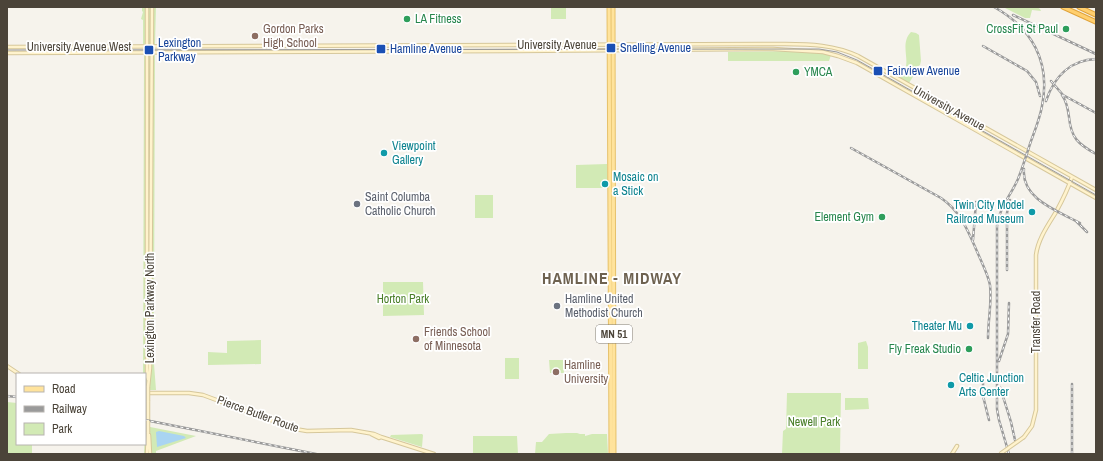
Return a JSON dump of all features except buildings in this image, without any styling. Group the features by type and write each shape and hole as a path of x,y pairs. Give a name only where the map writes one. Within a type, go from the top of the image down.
{"highway":[{"path":"1064,7 1096,22"},
{"path":"1078,7 1096,15"}],"main road":[{"name":"Lexington Parkway North","path":"147,7 149,53 150,368 148,380 148,432"},
{"name":"Lexington Parkway North","path":"149,53 151,46 152,7"},
{"name":"MN 51","path":"609,7 613,91 614,454"},
{"name":"MN 51","path":"611,45 613,7"},
{"name":"University Avenue","path":"151,46 820,45 858,56 1072,177"},
{"name":"University Avenue West","path":"7,47 151,46"},
{"name":"University Avenue","path":"149,53 813,50 833,54 860,65 1070,183"},
{"name":"MN 51","path":"610,454 609,77 611,51"},
{"name":"University Avenue West","path":"7,52 149,53"},
{"path":"609,77 613,91"},
{"name":"Transfer Road","path":"1000,454 1024,437 1032,426 1036,410 1037,251 1040,239 1061,202 1072,177"},
{"path":"1072,177 1096,190"},
{"path":"1070,183 1096,198"},
{"path":"7,366 18,373"},
{"name":"Pierce Butler Route","path":"146,393 189,393 206,395 298,430 351,430 378,435 381,438 434,454"},
{"path":"147,454 148,432"},
{"path":"148,432 150,454"},
{"path":"952,454 957,446"}],"green space":[{"name":"Lexington Parkway","path":"142,7 156,7 155,44 143,44 143,20 141,19 143,12"},
{"path":"551,7 566,7 566,19 551,19"},
{"path":"1003,7 1037,7 1041,11 1032,10 1030,18 1025,18"},
{"path":"911,32 919,35 921,61 920,65 913,70 914,75 909,83 900,78 906,66 906,40"},
{"path":"805,51 831,55 829,61 728,61 728,52"},
{"name":"Lexington Parkway","path":"144,55 155,55 154,364 156,390 146,390 146,373 143,373"},
{"path":"607,164 608,188 576,188 576,165"},
{"path":"475,195 493,195 493,218 475,218"},
{"name":"Horton Park","path":"383,282 423,282 424,315 383,316"},
{"path":"261,340 261,364 208,365 208,352 227,353 227,341"},
{"path":"866,341 868,347 868,369 858,369 858,343"},
{"path":"505,358 519,358 519,379 505,379"},
{"path":"549,360 563,360 564,373 550,373"},
{"name":"Newell Park","path":"787,393 841,393 840,454 782,454 783,431 786,429"},
{"path":"845,398 868,398 869,409 845,410"},
{"path":"7,402 16,403 16,445 32,445 32,454 7,454"},
{"path":"146,426 196,436 156,451 156,454 144,454 144,445 146,445"},
{"path":"422,434 422,447 390,437 391,435"},
{"path":"549,434 585,434 585,436 592,434 607,434 608,454 535,454 536,442 542,442"},
{"path":"473,436 517,436 518,454 473,454"}],"water":[{"path":"159,431 184,436 186,438 157,447 156,432"}],"tram line":[{"path":"7,50 819,49 837,52 857,60 1096,195"}],"railway":[{"path":"994,7 1019,25 1028,36 1036,48 1044,75 1044,90 1039,119 1018,179 1000,213 997,226 997,409 1009,454"},
{"path":"1013,15 1096,54"},
{"path":"983,46 1027,71 1036,82 1040,96"},
{"path":"1046,101 1049,92 1058,77 1064,71 1078,63 1096,59"},
{"path":"1051,81 1063,95 1096,113"},
{"path":"1062,95 1067,106 1070,124 1076,140 1096,154"},
{"path":"851,148 941,198 960,217 972,240 990,285 991,298 988,338"},
{"path":"1024,169 1028,188 1035,196 1052,209 1080,223"},
{"path":"1007,270 1007,213 1010,200"},
{"path":"973,240 976,202"},
{"path":"1076,221 1087,232"},
{"path":"999,361 1008,334 1009,303"},
{"path":"983,380 983,396 989,420"},
{"path":"1072,384 1072,454"},
{"path":"1000,387 1015,440"},
{"path":"7,396 16,397"},
{"path":"146,420 316,454"}],"place":[{"name":"LA Fitness","path":"407,19"},
{"name":"CrossFit St Paul","path":"1066,29"},
{"name":"Gordon Parks High School","path":"255,36"},
{"name":"Snelling Avenue","path":"611,48"},
{"name":"Hamline Avenue","path":"381,49"},
{"name":"Lexington Parkway","path":"149,50"},
{"name":"Fairview Avenue","path":"878,71"},
{"name":"YMCA","path":"796,72"},
{"name":"Viewpoint Gallery","path":"384,153"},
{"name":"Mosaic on a Stick","path":"605,184"},
{"name":"Saint Columba Catholic Church","path":"357,204"},
{"name":"Twin City Model Railroad Museum","path":"1032,212"},
{"name":"Element Gym","path":"882,217"},
{"name":"Hamline United Methodist Church","path":"557,306"},
{"name":"Theater Mu","path":"970,326"},
{"name":"Friends School of Minnesota","path":"416,339"},
{"name":"Fly Freak Studio","path":"969,349"},
{"name":"Hamline University","path":"556,372"},
{"name":"Celtic Junction Arts Center","path":"951,385"}],"district":[{"name":"HAMLINE - MIDWAY","path":"612,278"}]}
